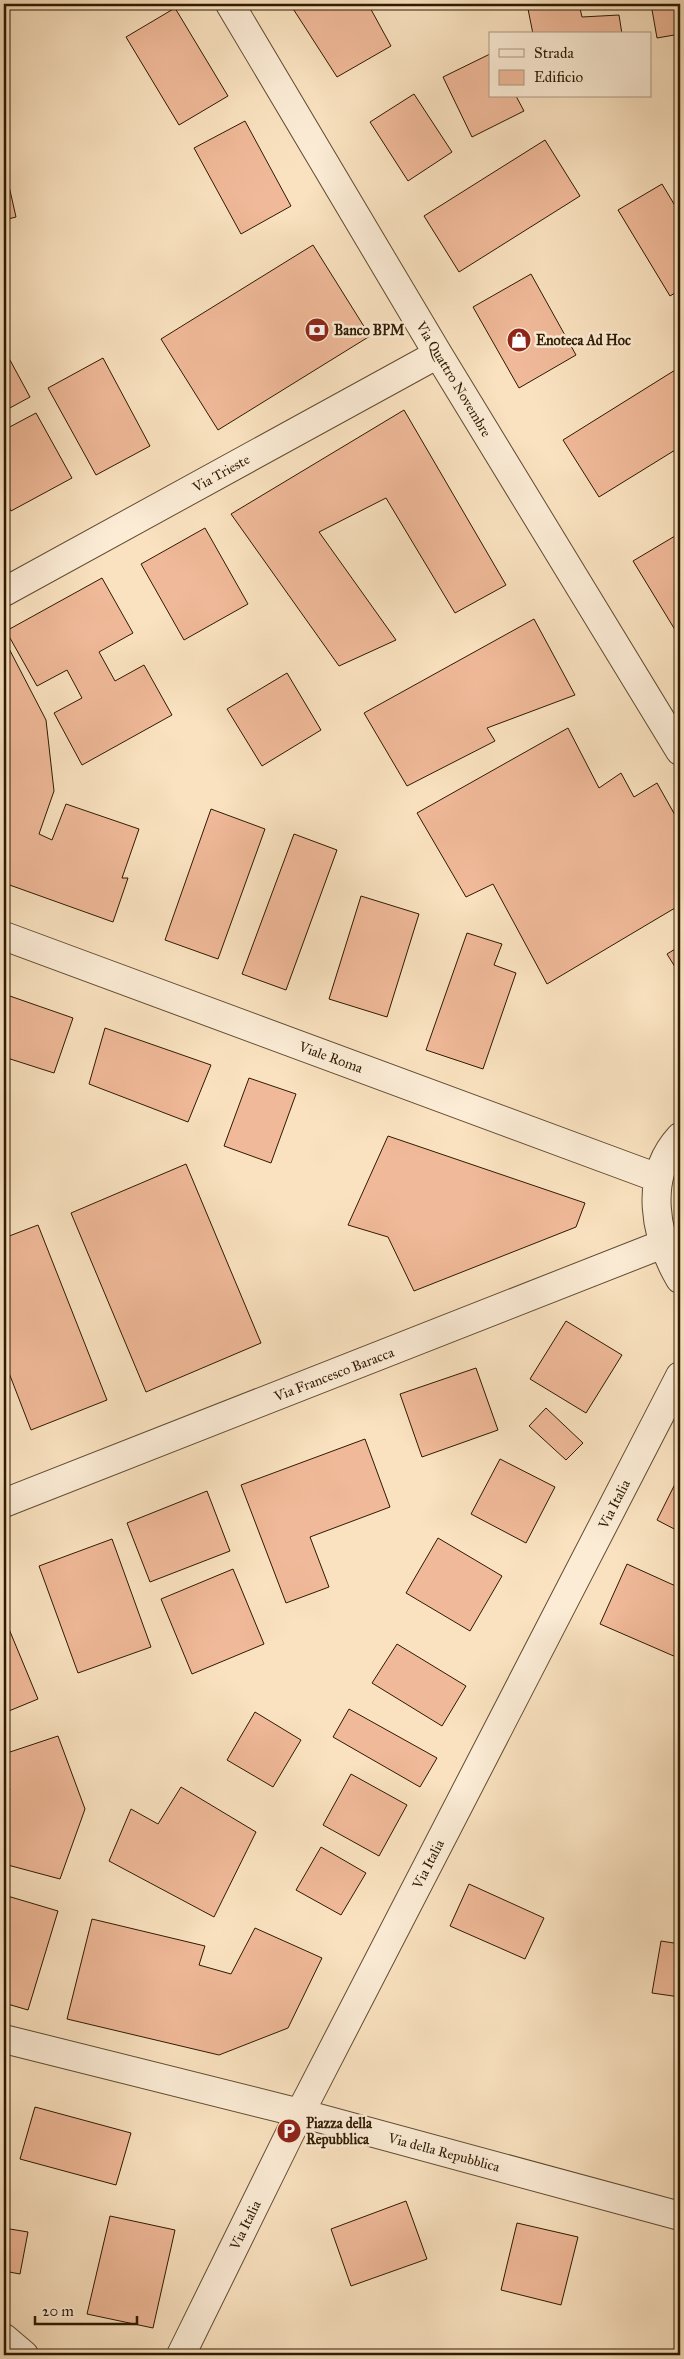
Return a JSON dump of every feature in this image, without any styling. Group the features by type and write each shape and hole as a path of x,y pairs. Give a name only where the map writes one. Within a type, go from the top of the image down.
{"street":[{"name":"Via Quattro Novembre","path":"230,4 438,354 680,751"},
{"name":"Via Trieste","path":"4,592 438,354"},
{"name":"Viale Roma","path":"4,936 658,1178"},
{"path":"680,1137 667,1155 658,1178 659,1226 663,1244 680,1279"},
{"name":"Via Francesco Baracca","path":"4,1503 663,1244"},
{"name":"Via Italia","path":"181,2355 300,2113 680,1376"},
{"name":"Via della Repubblica","path":"4,2039 300,2113 680,2216"},
{"path":"4,2338 24,2355"}],"building":[{"path":"290,4 368,4 391,46 337,77"},
{"path":"527,4 579,4 582,17 619,15 622,32 533,32"},
{"path":"651,4 680,4 680,34 657,38"},
{"path":"175,8 228,96 179,125 126,37"},
{"path":"489,54 489,98 517,98 524,111 472,137 443,77"},
{"path":"414,94 452,152 408,181 370,122"},
{"path":"245,121 291,206 241,234 194,148"},
{"path":"545,140 580,196 459,272 424,216"},
{"path":"4,164 16,217 4,220"},
{"path":"662,184 680,214 680,290 670,296 618,210"},
{"path":"313,245 370,336 218,430 161,339"},
{"path":"531,274 576,355 519,388 473,307"},
{"path":"4,349 30,397 8,409 4,402"},
{"path":"103,358 150,446 96,475 48,388"},
{"path":"680,367 680,447 599,497 563,440"},
{"path":"404,410 506,585 455,613 386,498 319,532 396,640 339,666 231,514"},
{"path":"36,413 72,478 11,511 4,498 4,430"},
{"path":"205,528 248,604 184,640 141,564"},
{"path":"680,533 680,638 633,561"},
{"path":"102,578 133,633 99,652 115,681 144,665 172,715 82,765 54,713 82,698 67,670 37,686 6,631"},
{"path":"534,619 575,695 487,728 495,741 407,786 364,713"},
{"path":"4,639 46,720 54,791 39,834 52,840 66,804 139,829 122,878 128,878 113,922 4,883"},
{"path":"287,673 321,730 262,766 227,709"},
{"path":"568,728 599,788 621,773 634,797 657,783 680,824 680,905 547,984 493,884 466,897 417,813"},
{"path":"211,809 265,829 218,959 165,940"},
{"path":"294,834 337,850 286,990 242,974"},
{"path":"361,896 419,914 387,1017 329,999"},
{"path":"467,933 502,944 494,965 516,973 483,1069 426,1050"},
{"path":"680,946 680,975 667,954"},
{"path":"4,994 73,1018 54,1073 4,1057"},
{"path":"105,1028 211,1065 188,1122 89,1084"},
{"path":"249,1078 296,1094 271,1163 224,1146"},
{"path":"388,1136 585,1203 576,1227 414,1291 388,1237 348,1225"},
{"path":"186,1164 261,1343 146,1392 71,1213"},
{"path":"38,1225 107,1400 31,1430 4,1360 4,1238"},
{"path":"566,1321 622,1355 586,1413 530,1379"},
{"path":"476,1368 498,1430 422,1457 400,1394"},
{"path":"546,1408 583,1443 566,1460 529,1426"},
{"path":"365,1439 390,1507 310,1537 329,1587 286,1603 241,1485"},
{"path":"500,1459 555,1487 526,1543 471,1514"},
{"path":"680,1474 680,1532 657,1520"},
{"path":"207,1491 230,1551 150,1582 127,1523"},
{"path":"438,1538 502,1576 470,1631 406,1593"},
{"path":"112,1539 151,1647 78,1673 39,1566"},
{"path":"627,1564 680,1588 680,1648 676,1657 600,1624"},
{"path":"233,1569 264,1644 192,1674 161,1599"},
{"path":"4,1617 38,1699 4,1713"},
{"path":"397,1644 466,1686 442,1726 372,1683"},
{"path":"349,1709 437,1758 420,1787 333,1737"},
{"path":"255,1712 301,1740 273,1787 227,1760"},
{"path":"58,1736 85,1809 60,1879 4,1864 4,1794 10,1790 4,1776 4,1754"},
{"path":"351,1774 407,1805 379,1856 323,1825"},
{"path":"680,1774 680,1819 675,1818"},
{"path":"181,1787 256,1832 214,1917 109,1861 131,1809 158,1824"},
{"path":"321,1847 366,1873 341,1915 296,1890"},
{"path":"469,1884 544,1918 525,1959 450,1926"},
{"path":"4,1895 58,1911 28,2010 4,2003"},
{"path":"92,1919 205,1946 199,1965 231,1974 255,1928 322,1958 288,2028 219,2055 67,2019"},
{"path":"661,1941 680,1944 680,1997 652,1993"},
{"path":"35,2107 131,2133 116,2185 20,2159"},
{"path":"406,2201 427,2259 351,2286 331,2229"},
{"path":"110,2216 175,2230 153,2328 87,2314"},
{"path":"517,2223 578,2237 561,2305 501,2290"},
{"path":"4,2228 28,2232 20,2274 4,2271"}],"place":[{"name":"Banco BPM","path":"317,330"},
{"name":"Enoteca Ad Hoc","path":"519,340"},
{"name":"Piazza della Repubblica","path":"289,2131"}]}
